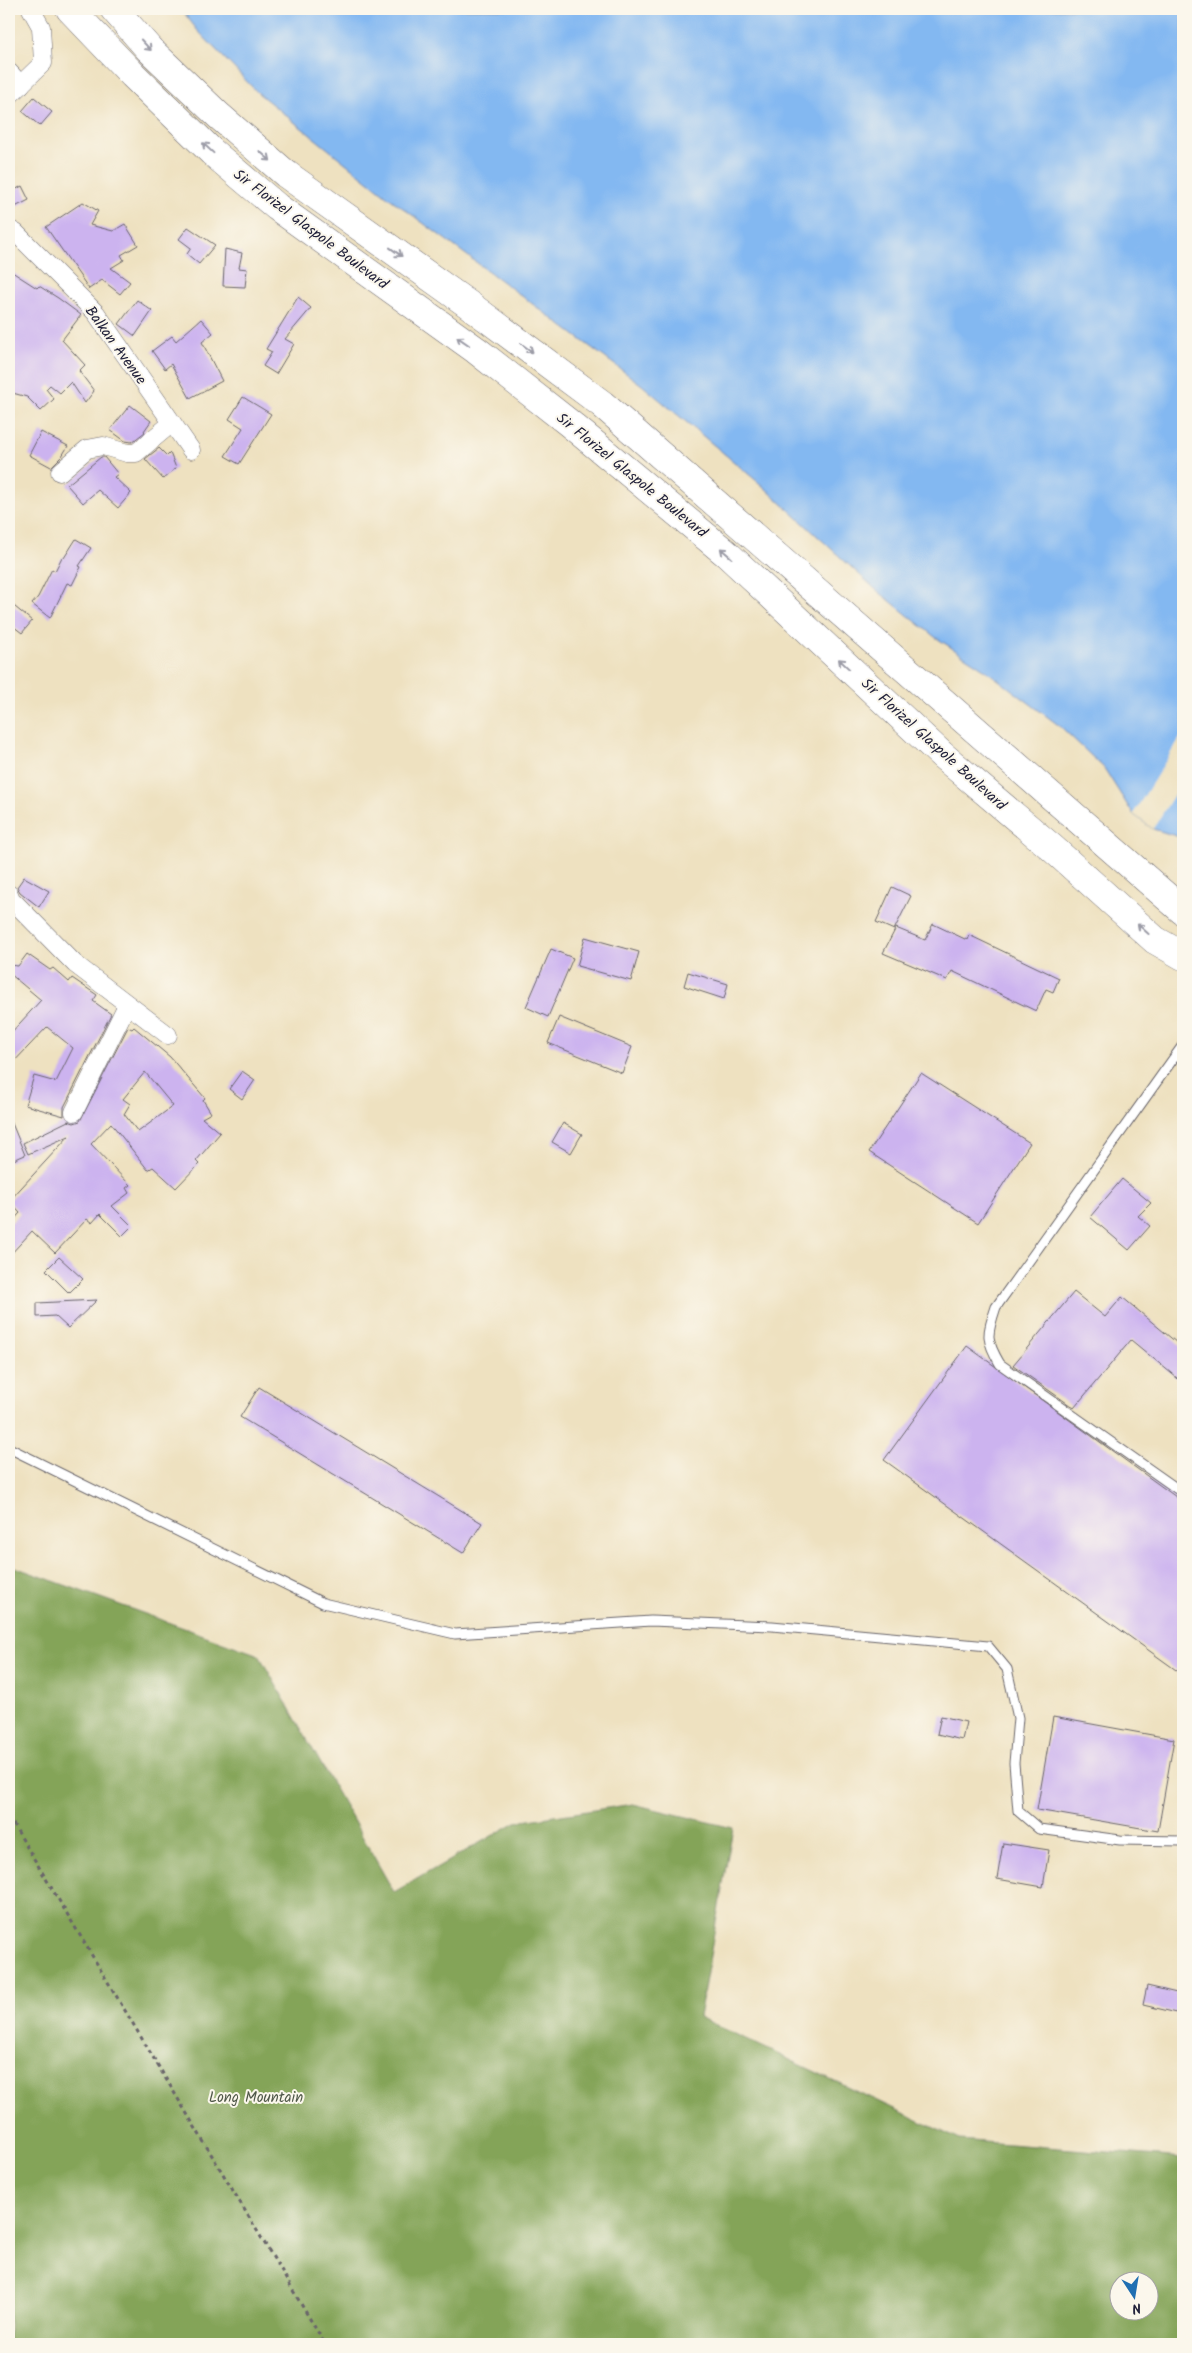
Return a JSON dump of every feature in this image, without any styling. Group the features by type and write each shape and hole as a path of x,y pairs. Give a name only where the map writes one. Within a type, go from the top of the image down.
{"highway":[{"name":"Sir Florizel Glaspole Boulevard","path":"70,9 133,75 212,152 277,207 476,350 569,423 727,554 942,754 1051,847 1155,940 1183,956"},
{"name":"Sir Florizel Glaspole Boulevard","path":"114,9 149,49 218,115 286,174 472,307 602,404 1183,911"}],"street":[{"path":"13,85 43,63 41,28 31,9"},
{"name":"Balkan Avenue","path":"9,229 96,313 191,450"},
{"path":"60,472 87,449 103,446 127,453 136,453 172,423"},
{"path":"9,894 11,899 75,964 168,1035"},
{"path":"74,1112 127,1005"}],"lane":[{"path":"1183,1045 996,1307 988,1331 992,1349 1000,1364 1183,1493"},
{"path":"9,1448 323,1603 455,1634 651,1621 772,1626 988,1646 1007,1669 1018,1718 1014,1763 1018,1811 1039,1829 1120,1840 1183,1841"}],"path":[{"path":"9,1817 325,2344"}],"green space":[{"name":"Long Mountain","path":"9,1565 259,1655 394,1892 516,1822 633,1804 733,1828 699,2017 960,2140 1183,2158 1183,2344 9,2344"}],"water":[{"path":"181,9 1183,9 1183,838 1153,829 1133,814 1104,768 1061,727 984,669 935,637 874,588 764,487 642,385 388,197 258,93 198,31"}],"pier":[{"path":"1183,733 1183,780 1153,829 1133,814"}],"building":[{"path":"34,97 52,112 40,126 22,111"},
{"path":"22,186 29,200 9,210 9,193"},
{"path":"83,202 98,211 90,225 113,231 125,224 138,245 121,255 124,260 111,268 130,282 120,294 102,280 89,289 46,227"},
{"path":"188,227 215,245 199,264 187,254 191,248 179,239"},
{"path":"225,249 242,253 239,268 247,269 245,287 223,286"},
{"path":"9,270 37,288 39,286 81,315 62,340 85,365 79,371 94,391 85,403 71,382 60,393 50,385 46,389 54,399 41,411 27,397 9,392"},
{"path":"298,297 311,308 285,339 294,344 276,374 263,366 272,352 266,349"},
{"path":"137,300 152,311 135,336 119,324"},
{"path":"201,319 213,333 202,342 222,381 190,398 171,364 165,369 152,351 172,336 176,341"},
{"path":"243,397 271,414 239,464 225,456 243,428 229,419"},
{"path":"130,405 151,421 145,432 132,442 125,441 110,430"},
{"path":"41,432 68,446 62,456 51,467 29,455"},
{"path":"159,448 167,456 170,453 176,468 163,479 145,459"},
{"path":"101,457 104,457 118,474 114,477 131,493 118,508 98,490 83,503 67,485"},
{"path":"76,539 91,548 79,566 81,567 72,585 67,583 50,618 32,604 38,597 52,569 55,571 62,557 64,558"},
{"path":"9,602 32,621 22,633 9,623"},
{"path":"24,877 49,891 39,907 20,892 17,887"},
{"path":"892,887 911,896 894,930 876,922"},
{"path":"933,924 967,940 969,935 1059,978 1053,992 1046,989 1036,1011 952,971 947,980 883,953 896,928 925,940"},
{"path":"585,937 639,952 631,981 577,966"},
{"path":"551,949 573,958 548,1017 526,1007"},
{"path":"27,954 50,970 53,968 69,982 72,978 97,995 93,1001 111,1014 64,1107 64,1116 25,1105 34,1076 56,1082 73,1048 47,1027 9,1067 9,1035 41,1000 9,973 9,965 18,966"},
{"path":"688,972 728,984 724,999 684,986"},
{"path":"559,1017 632,1047 622,1073 548,1043"},
{"path":"128,1027 132,1029 134,1027 170,1057 205,1098 203,1100 211,1113 202,1118 220,1133 196,1161 199,1164 176,1188 153,1167 148,1170 111,1123 91,1144 130,1185 126,1188 129,1193 112,1206 132,1226 122,1236 100,1214 92,1223 87,1219 55,1253 32,1231 9,1256 9,1225 20,1213 9,1201 69,1136 28,1154 23,1143 68,1121 74,1123 80,1121","holes":["145,1072 173,1106 138,1132 124,1114 130,1104 123,1099"]},
{"path":"242,1071 255,1080 242,1099 229,1089"},
{"path":"921,1073 1030,1143 978,1223 869,1152"},
{"path":"9,1116 25,1155 9,1162"},
{"path":"563,1123 582,1134 571,1153 552,1142"},
{"path":"1122,1179 1151,1203 1138,1216 1150,1226 1129,1250 1090,1217"},
{"path":"59,1257 83,1279 69,1293 46,1270"},
{"path":"1074,1292 1105,1317 1122,1297 1183,1348 1183,1383 1131,1340 1074,1408 1013,1365"},
{"path":"97,1300 68,1328 55,1316 37,1317 37,1303"},
{"path":"967,1346 1183,1502 1183,1675 884,1460"},
{"path":"259,1387 482,1523 463,1553 240,1417"},
{"path":"941,1716 966,1722 962,1740 937,1734"},
{"path":"1053,1717 1174,1739 1158,1831 1037,1810"},
{"path":"1003,1843 1049,1850 1043,1887 997,1879"},
{"path":"1147,1986 1181,1994 1177,2013 1143,2005"}]}
